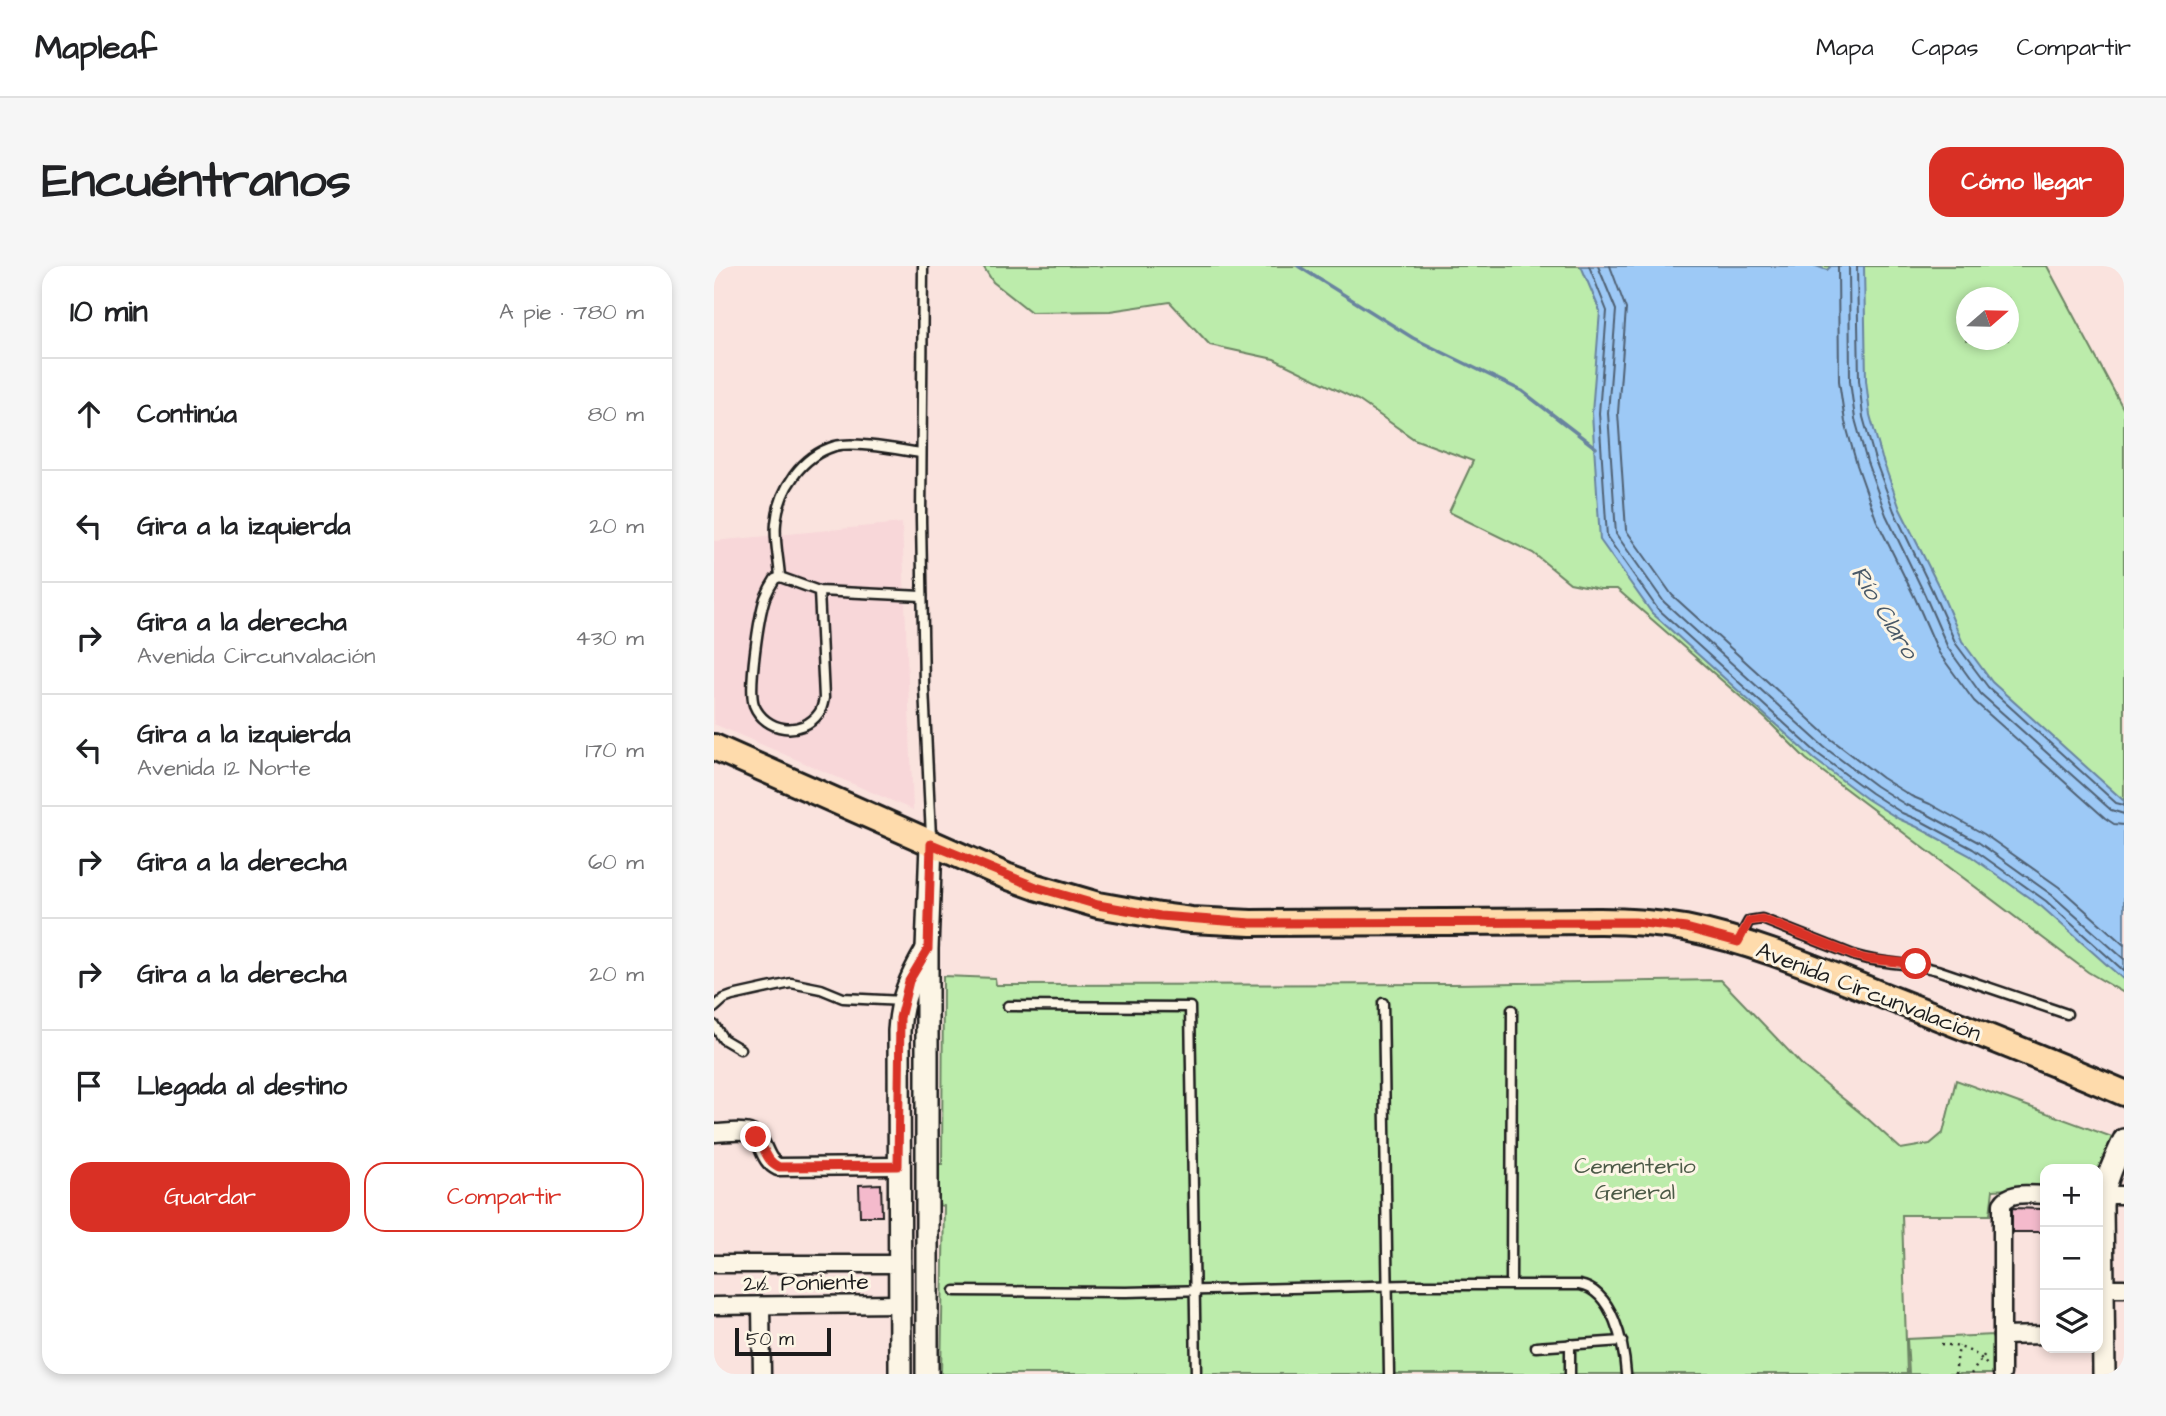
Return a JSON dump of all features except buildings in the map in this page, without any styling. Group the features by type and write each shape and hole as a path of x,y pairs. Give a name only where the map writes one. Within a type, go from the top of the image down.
{"main road":[{"name":"Avenida Circunvalación","path":"714,747 931,844 1036,887 1098,905 1160,916 1251,923 1635,922 1686,928 1790,959 2124,1093"},
{"path":"927,1374 928,949 931,844"},
{"path":"900,1374 899,1031 909,981 928,949"},
{"path":"899,1116 927,1117"},
{"path":"2103,1327 2113,1288 2108,1195 2124,1140"},
{"path":"2102,1353 2104,1374"}],"street":[{"path":"714,1133 752,1134 761,1143 770,1162 783,1167 898,1166"},
{"path":"1995,1371 2001,1336 2001,1207 2005,1198 2011,1195 2040,1195"},
{"path":"714,1264 899,1264"},
{"name":"2½ Poniente","path":"714,1306 900,1304"},
{"path":"761,1306 762,1374"},
{"path":"2001,1336 2040,1335"}],"lane":[{"path":"923,266 922,596 931,844"},
{"path":"780,577 776,525 781,499 796,471 817,454 837,445 882,446 921,453"},
{"path":"819,591 824,698 821,711 808,724 782,729 772,726 754,703 754,662 765,600 775,579 780,577 819,591 922,596"},
{"path":"1738,942 1749,921 1762,919 1856,956 1916,964 2067,1014"},
{"path":"714,1008 732,996 791,983 821,989 842,998 903,1001"},
{"path":"1383,1003 1389,1374"},
{"path":"1008,1006 1190,1006 1196,1374"},
{"path":"1511,1284 1512,1010"},
{"path":"714,1025 723,1039 740,1049"},
{"path":"954,1291 1126,1292 1511,1284 1587,1286 1594,1289 1618,1326 1626,1374"},
{"path":"1536,1347 1622,1341"},
{"path":"1570,1344 1570,1374"}],"path":[{"path":"1971,1374 2001,1336"},
{"path":"1941,1344 1959,1346 1972,1352 1995,1371"},
{"path":"1955,1374 1959,1346"}],"shaded area":[{"path":"902,523 913,810 714,724 714,541"}],"green space":[{"path":"983,266 2047,266 2124,410 2124,993 2088,972 1806,759 1766,719 1617,589 1600,589 1570,583 1533,553 1449,512 1473,461 1414,439 1358,400 1274,359 1210,345 1170,302 1110,311 1031,312 993,282"},
{"name":"Cementerio General","path":"943,976 995,978 996,985 1454,984 1721,980 1803,1066 1901,1149 1930,1144 1943,1133 1956,1080 2115,1138 2103,1164 2040,1164 2040,1187 1993,1190 1990,1215 1902,1215 1907,1374 941,1374 944,1206 937,1205 937,1164 942,1164"},
{"path":"1994,1335 1996,1374 1909,1374 1907,1339"}],"water":[{"name":"Río Claro","path":"1581,266 1816,266 1827,270 1831,266 1864,266 1866,380 1870,415 1900,509 1939,587 1962,641 1992,682 2124,801 2124,980 2042,907 1969,855 1899,819 1867,799 1814,759 1652,613 1600,540 1592,413 1600,311"}],"waterway":[{"path":"1298,266 1413,338 1522,391 1596,448"}],"route":[{"path":"756,1137 766,1157 779,1167 898,1166 900,1018 909,981 928,949 931,844 1036,887 1098,905 1160,916 1251,923 1635,922 1686,928 1738,942 1749,921 1762,919 1856,956 1916,964"}]}
